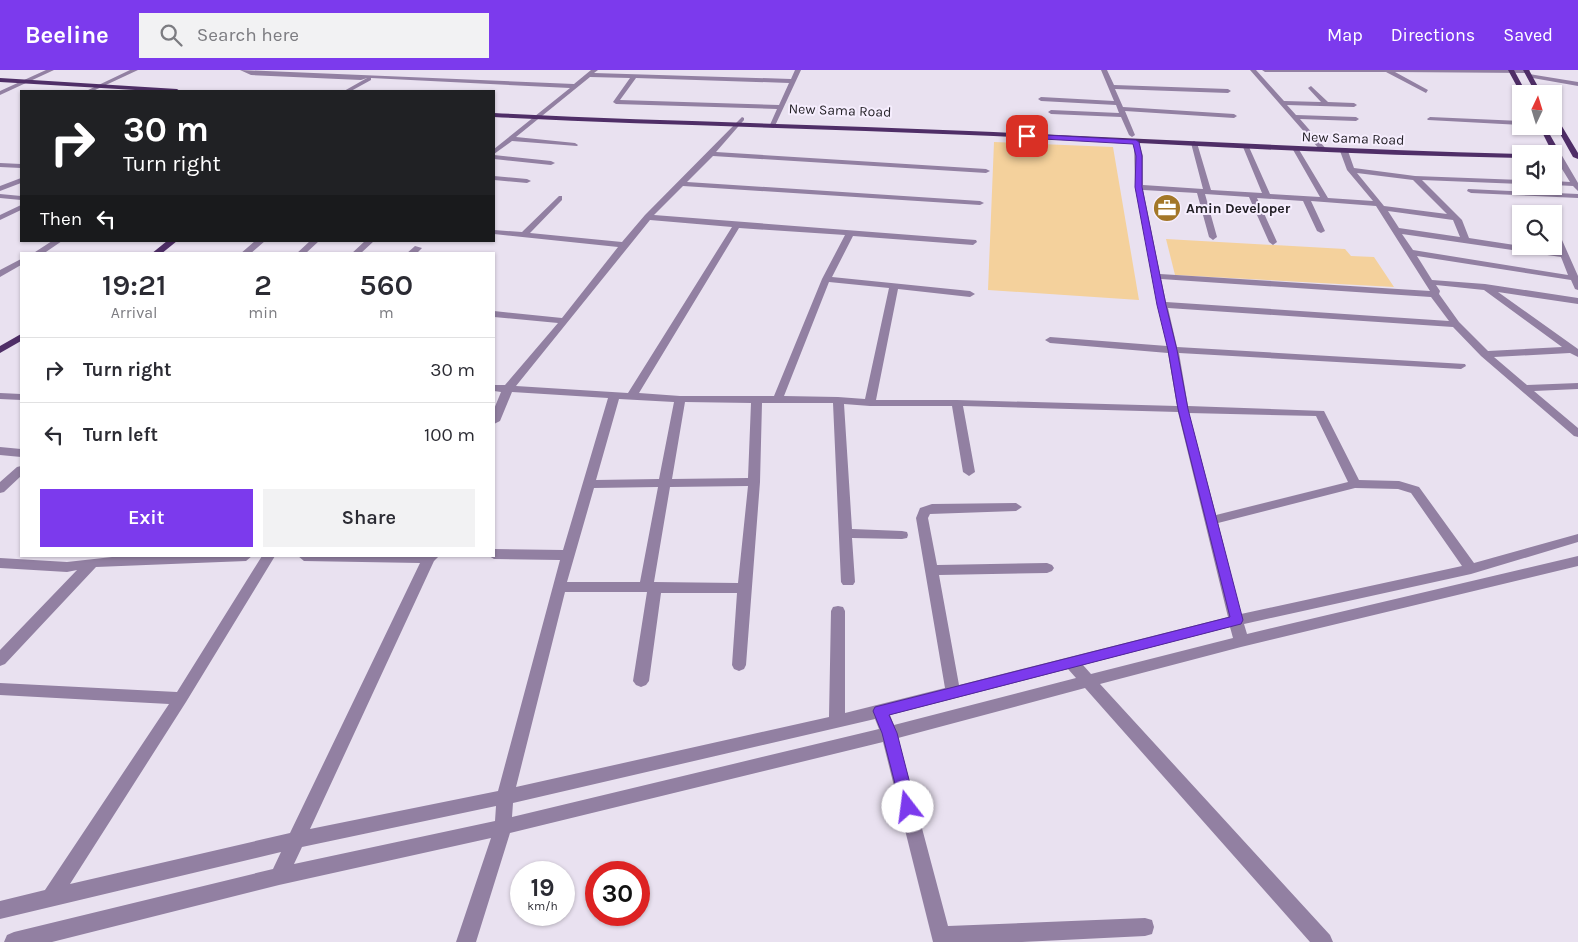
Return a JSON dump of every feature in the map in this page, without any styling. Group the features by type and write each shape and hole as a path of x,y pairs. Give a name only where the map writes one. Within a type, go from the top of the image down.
{"main road":[{"path":"1512,71 1519,85"},
{"path":"1527,72 1535,85"},
{"path":"0,80 162,90"},
{"path":"0,86 63,90"},
{"name":"New Sama Road","path":"495,110 540,116"},
{"name":"New Sama Road","path":"495,115 972,130 1246,147 1512,156"},
{"path":"1562,131 1578,158"},
{"path":"1562,157 1578,158"},
{"path":"158,252 172,242"},
{"path":"0,350 19,340"}],"street":[{"path":"0,92 51,70"},
{"path":"91,90 135,70"},
{"path":"243,70 251,73 363,77"},
{"path":"342,90 363,77 384,70"},
{"path":"495,151 595,70"},
{"path":"774,124 791,81 798,70"},
{"path":"1104,70 1134,139 1139,156 1139,187 1162,305 1173,350 1183,409 1241,642"},
{"path":"1253,70 1324,150"},
{"path":"1265,70 1512,71 1527,72 1578,84"},
{"path":"1387,71 1426,91"},
{"path":"348,90 374,73 439,79 574,86"},
{"path":"439,79 446,75"},
{"path":"588,75 791,81"},
{"path":"634,77 616,102 782,107"},
{"path":"1110,86 1228,91"},
{"path":"1311,88 1327,105"},
{"path":"1041,99 1120,109 1234,116"},
{"path":"1283,103 1354,106"},
{"path":"1051,112 1120,109"},
{"path":"1294,117 1356,119"},
{"path":"1430,119 1512,123"},
{"path":"495,419 508,389 565,321 624,245 648,217 712,154 740,122"},
{"path":"511,139 575,145"},
{"path":"1194,143 1213,237"},
{"path":"1246,147 1267,195"},
{"path":"1295,148 1325,200"},
{"path":"1344,151 1351,170 1380,206 1430,282 1435,291 1434,294 1456,324 1486,354 1576,431"},
{"path":"712,154 986,171"},
{"path":"495,157 551,163"},
{"path":"0,165 20,166"},
{"path":"1562,165 1576,186"},
{"path":"1351,170 1415,178 1512,182"},
{"path":"495,178 527,181"},
{"path":"1415,178 1458,222 1465,240"},
{"path":"0,189 20,180"},
{"path":"682,184 980,203"},
{"path":"1562,184 1576,186"},
{"path":"1139,187 1305,198 1380,206 1454,218"},
{"path":"1471,191 1578,196"},
{"path":"1252,195 1273,242"},
{"path":"0,196 20,198"},
{"path":"524,235 559,198"},
{"path":"1305,198 1321,231"},
{"path":"0,218 20,208"},
{"path":"648,217 973,242"},
{"path":"631,397 737,225"},
{"path":"1396,230 1564,255"},
{"path":"495,232 624,245"},
{"path":"778,400 826,279 851,232"},
{"path":"39,252 56,242"},
{"path":"247,252 260,242"},
{"path":"302,252 314,242"},
{"path":"357,252 369,242"},
{"path":"1562,251 1578,287"},
{"path":"1410,252 1573,278"},
{"path":"0,265 19,266"},
{"path":"0,274 19,266"},
{"path":"1156,276 1434,294"},
{"path":"826,279 970,294"},
{"path":"1430,282 1485,287 1578,301"},
{"path":"870,403 894,286"},
{"path":"1485,287 1575,352"},
{"path":"1162,305 1456,324"},
{"path":"495,314 565,321"},
{"path":"1050,340 1173,350 1461,366"},
{"path":"1486,354 1575,352"},
{"path":"1525,388 1578,386"},
{"path":"495,388 680,399 838,400 870,403 957,403 1320,413 1355,484"},
{"path":"0,396 20,397"},
{"path":"466,942 503,827 505,797 559,587 614,396"},
{"path":"642,681 664,483 680,399"},
{"path":"740,665 744,588 754,482 757,400"},
{"path":"838,400 848,582"},
{"path":"957,403 969,472"},
{"path":"0,451 20,453"},
{"path":"0,489 20,471"},
{"path":"589,484 754,482"},
{"path":"1211,520 1355,484 1399,485 1415,490 1471,569"},
{"path":"953,693 922,518 924,511 932,508 1016,507"},
{"path":"846,533 902,535"},
{"path":"0,910 296,840 505,797 837,722 1237,620 1471,569 1578,538"},
{"path":"495,554 568,555"},
{"path":"0,563 67,567 92,562 213,557"},
{"path":"51,898 181,698 268,557"},
{"path":"279,876 431,557"},
{"path":"14,942 279,876 503,827 889,733 1241,642 1578,561"},
{"path":"0,660 92,562"},
{"path":"932,570 1047,568"},
{"path":"559,587 744,588"},
{"path":"837,722 838,611"},
{"path":"1072,663 1323,942"},
{"path":"0,689 181,698"},
{"path":"880,711 889,733 943,939 1145,927"}],"shaded area":[{"path":"994,142 1113,147 1139,300 988,290"},
{"path":"1166,239 1345,249 1351,256 1374,257 1394,287 1175,275"}],"place":[{"name":"Amin Developer","path":"1167,208"}],"route":[{"path":"908,807 889,733 880,711 1237,620 1183,409 1173,350 1162,305 1139,187 1139,156 1136,142 1027,136"}]}
